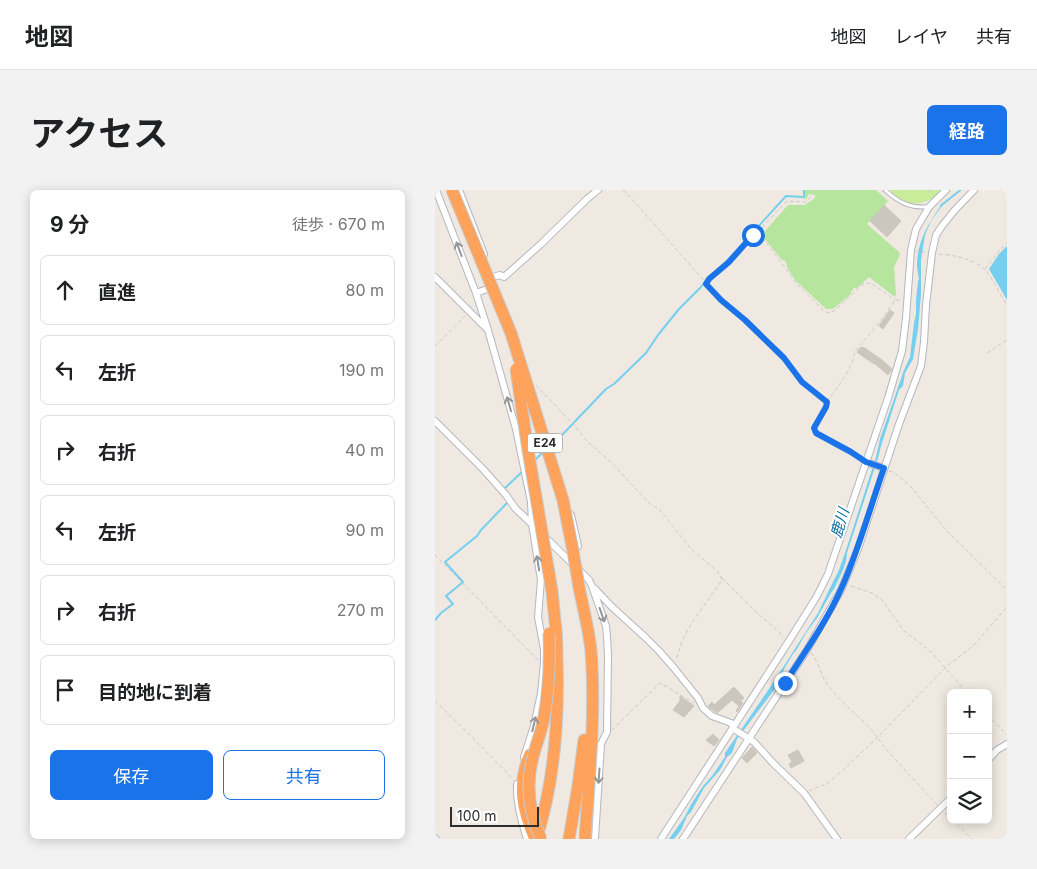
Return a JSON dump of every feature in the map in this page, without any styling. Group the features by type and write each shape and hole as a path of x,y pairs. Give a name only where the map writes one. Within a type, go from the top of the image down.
{"highway":[{"name":"E24","path":"452,190 511,333 559,485 591,649 592,689 579,786 569,839"},
{"name":"E24","path":"497,302 515,360 555,622 557,723 548,799 536,839"},
{"path":"541,839 531,812 528,787 531,766 544,718 549,674 549,633 552,596"},
{"path":"585,839 592,689"},
{"path":"536,839 524,812 522,787 527,760 540,736"},
{"path":"590,759 591,839"}],"street":[{"path":"436,190 476,292 488,330 516,429 531,502 532,524 541,580 538,617 544,649 541,693 535,726 517,783 521,823 527,839"},
{"path":"459,190 497,286 561,481 578,546 567,559"},
{"path":"493,277 500,275 504,277 598,190"},
{"path":"661,839 734,728 817,596 828,574 867,463 902,351 911,250 916,229 929,207 946,190"},
{"path":"683,839 748,737 807,650 841,590 858,549 899,424 921,366 925,342 931,253 942,226 974,190"},
{"path":"435,277 488,330"},
{"path":"476,292 497,286"},
{"path":"435,421 483,469 515,508 589,580 592,586 606,626 608,654 607,732 601,744 595,839"},
{"path":"867,463 885,469"},
{"path":"592,586 674,668 698,698 703,708 712,716 731,723 734,728 748,737 804,793 837,839"},
{"path":"992,756 1007,744"},
{"path":"909,839 947,802"}],"lane":[{"path":"885,190 896,200 904,204 929,207"}],"path":[{"path":"623,190 721,300 745,320 784,358 802,382 827,402"},
{"path":"759,234 763,226 787,201 805,202 811,197"},
{"path":"706,284 753,235 759,234"},
{"path":"759,234 796,284 824,311 829,313 834,311 863,284 871,283 895,300 907,300"},
{"path":"985,269 1007,243"},
{"path":"913,250 954,255 985,269 1007,305"},
{"path":"867,463 816,433 814,428 827,402 850,366 855,351 880,322 895,300"},
{"path":"435,346 469,312"},
{"path":"987,353 1007,340"},
{"path":"530,383 535,384 588,442 649,503 660,510 691,549 717,571 756,612 780,633 785,647"},
{"path":"885,469 894,472 912,488 946,530 1007,590"},
{"path":"435,555 543,664"},
{"path":"674,668 677,656 691,624 722,580 721,577"},
{"path":"841,590 852,586 878,597 904,631 929,650 963,689"},
{"path":"804,793 828,783 878,737 945,668 974,645 1007,608"},
{"path":"807,650 815,657 821,674 838,697 878,737 884,747 947,816"},
{"path":"607,732 614,729 660,683 703,708"},
{"path":"435,701 517,783"},
{"path":"992,719 1007,735"},
{"path":"955,824 972,839"}],"green space":[{"path":"805,190 876,190 888,201 867,224 900,253 894,267 895,297 869,277 857,288 854,288 851,294 833,309 826,309 795,280 787,264 764,238 765,231 788,205 805,205 815,198 815,195 809,194 806,199 803,199"},
{"path":"890,190 942,190 928,201 911,203 896,196"}],"water":[{"path":"959,190 962,190 942,206 931,221 925,235 921,260 918,329 913,359 905,373 903,386 899,390 843,570 817,618 784,669 774,690 737,739 732,753 727,757 720,770 704,788 681,830 674,839 669,839 703,786 725,757 725,753 818,613 839,570 876,457 880,439 910,357 919,279 918,255 922,240 931,220 940,205"},
{"path":"1007,246 1007,300 989,269"}],"building":[{"path":"884,205 901,221 887,237 870,221"},
{"path":"890,310 894,313 883,329 879,326"},
{"path":"861,347 882,360 892,369 888,375 857,352"},
{"path":"734,687 744,698 740,701 743,703 737,712 739,706 732,700 717,713 708,706 712,702 714,705"},
{"path":"680,696 694,706 684,717 673,710 680,701"},
{"path":"713,734 719,740 714,746 706,740"},
{"path":"752,747 757,753 747,763 742,758"},
{"path":"798,750 804,761 791,768 789,764 792,762 788,755"}],"waterway":[{"path":"550,445 606,389 614,384 646,353 679,309 725,263 786,196 803,197 804,190"},
{"path":"534,461 543,452"},
{"path":"504,490 523,471"},
{"path":"435,620 453,604 446,596 463,582 445,562 477,536 509,501"}],"route":[{"path":"753,235 706,284 784,358 802,382 827,402 814,428 816,433 866,462 884,468 858,549 841,590 807,650 785,683"}],"water label":[{"name":"鹿川","path":"840,523"}]}
